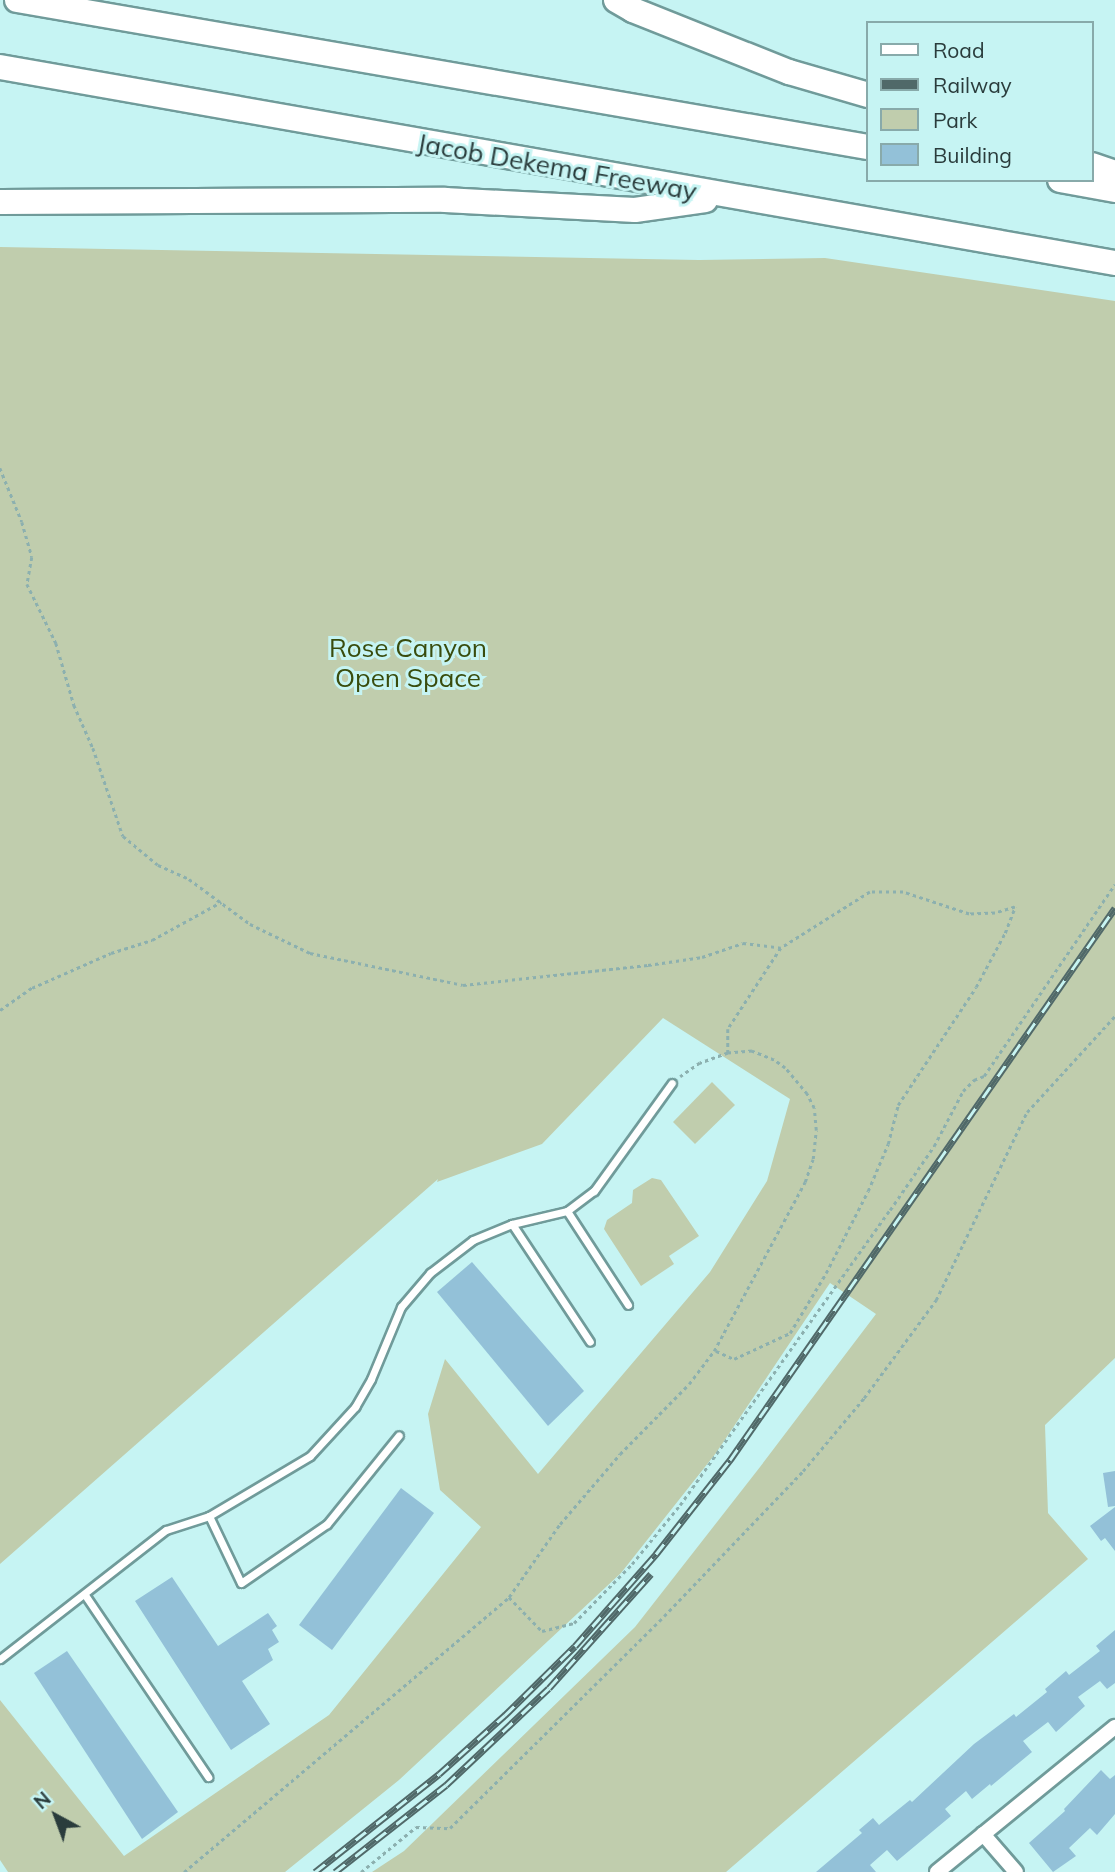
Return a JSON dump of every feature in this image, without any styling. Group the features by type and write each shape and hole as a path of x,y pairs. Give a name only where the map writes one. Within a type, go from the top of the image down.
{"highway":[{"path":"17,0 866,147"},
{"path":"616,0 633,10 789,72 866,94"},
{"name":"Jacob Dekema Freeway","path":"0,67 1115,263"},
{"path":"1094,166 1115,173"},
{"path":"1071,182 1115,190"},
{"path":"0,202 446,200 635,210 728,197"}],"street":[{"path":"937,1872 1115,1727"},
{"path":"983,1834 1016,1872"}],"lane":[{"path":"0,1659 166,1530 208,1516 310,1456 355,1407 371,1378 401,1307 430,1273 473,1240 512,1224 566,1210 594,1191 672,1083"},
{"path":"566,1210 628,1305"},
{"path":"512,1224 590,1342"},
{"path":"208,1516 241,1583 327,1524 399,1435"},
{"path":"85,1595 208,1777"}],"path":[{"path":"0,468 22,522 32,557 27,584 56,643 74,705 93,748 123,836 158,865 189,878 250,924 310,953 463,985 702,957 743,943 781,948"},
{"path":"509,1597 542,1631 574,1623 632,1564 680,1505 891,1210 934,1146 963,1091 974,1080 984,1076 1115,884"},
{"path":"714,1351 734,1359 790,1333 826,1273 868,1191 888,1144 898,1105 976,987 1005,933 1015,907 995,913 969,914 904,892 870,892 781,948 727,1029 728,1053"},
{"path":"0,1010 32,988 99,958 152,940 221,902"},
{"path":"360,1872 416,1827 450,1828 664,1616 803,1471 864,1398 936,1300 1027,1112 1115,1016"},
{"path":"184,1872 509,1597 560,1524 621,1454 689,1384 714,1351 805,1182 813,1159 817,1130 814,1108 807,1094 785,1069 774,1060 752,1051 728,1053 700,1063 672,1083"}],"green space":[{"name":"Rose Canyon Open Space","path":"0,247 699,260 825,258 1115,301 1115,1358 1045,1425 1048,1513 1088,1559 726,1872 372,1872 404,1851 635,1627 760,1467 876,1314 830,1283 716,1453 621,1573 399,1780 285,1872 8,1872 0,1860 0,1700 124,1856 329,1715 481,1527 440,1490 428,1414 445,1359 538,1474 710,1272 767,1181 790,1099 663,1018 542,1144 437,1182 438,1179 0,1564"},
{"path":"712,1082 735,1105 695,1144 673,1122"},
{"path":"652,1178 661,1180 699,1236 669,1256 674,1264 641,1286 604,1229 607,1220 632,1203 633,1190"}],"building":[{"path":"472,1262 584,1391 548,1426 437,1292"},
{"path":"1115,1471 1115,1506 1108,1507 1103,1473"},
{"path":"401,1488 434,1513 332,1650 299,1625"},
{"path":"1115,1507 1115,1551 1105,1538 1101,1541 1090,1526"},
{"path":"172,1577 218,1646 268,1613 277,1626 272,1630 279,1642 268,1649 273,1660 242,1681 270,1724 231,1750 135,1601"},
{"path":"1115,1630 1115,1683 1107,1689 1100,1681 1078,1697 1085,1706 1056,1732 1048,1722 1023,1741 1032,1752 991,1786 990,1784 972,1799 966,1791 945,1809 951,1816 897,1861 887,1850 870,1865 876,1872 816,1872 862,1833 859,1830 873,1818 879,1825 910,1800 912,1802 974,1744 1014,1714 1016,1717 1047,1692 1045,1689 1066,1671 1069,1675 1100,1651 1096,1646"},
{"path":"67,1651 178,1812 142,1839 34,1673"},
{"path":"1101,1770 1110,1779 1115,1775 1115,1814 1097,1835 1090,1828 1069,1848 1076,1856 1053,1872 1029,1843 1065,1811"}],"railway":[{"path":"315,1872 439,1774 505,1715 575,1646 656,1554 730,1460 1115,908"},
{"path":"335,1872 446,1785 549,1688 651,1574"}]}
